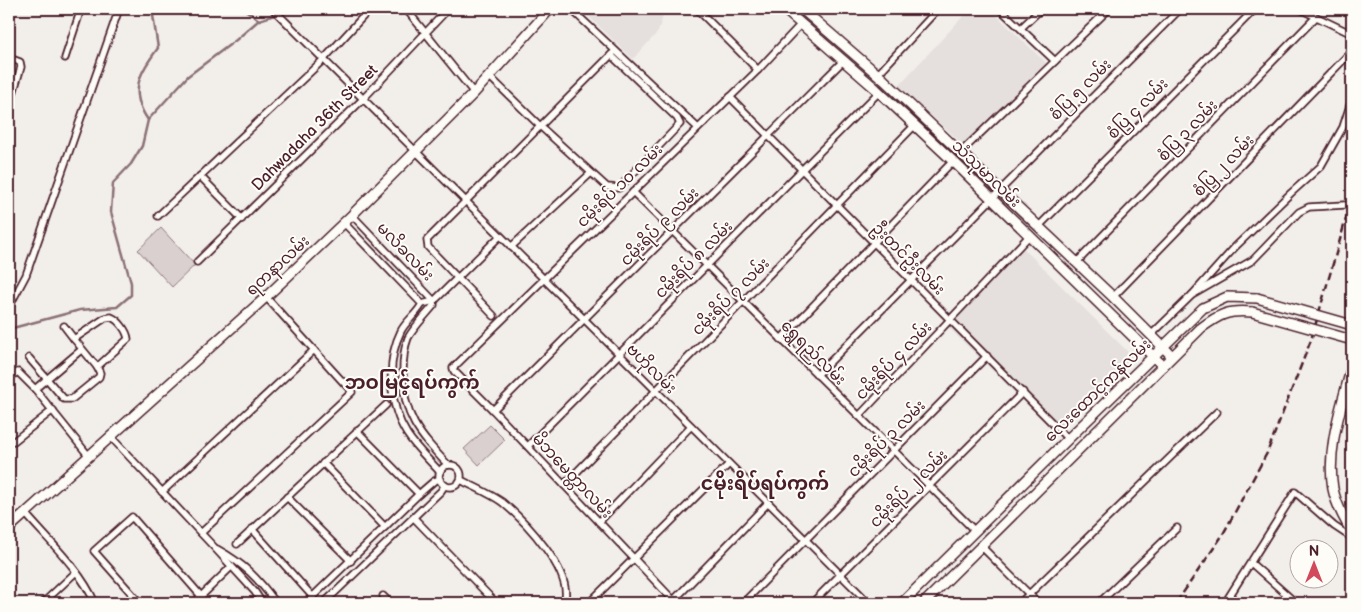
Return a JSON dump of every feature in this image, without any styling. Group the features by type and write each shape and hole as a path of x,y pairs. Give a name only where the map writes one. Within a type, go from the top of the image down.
{"main road":[{"name":"ရတနာလမ်း","path":"9,528 344,223 474,93 550,9"},
{"name":"သံသုမာလမ်း","path":"784,9 877,90 954,161 1163,366"},
{"name":"သံသုမာလမ်း","path":"802,9 881,77 961,152 1077,262 1172,356"},
{"path":"877,90 881,77"},
{"name":"လေးထောင့်ကန်လမ်း","path":"902,603 1203,308 1213,302 1227,298 1257,298 1352,325"},
{"name":"လေးထောင့်ကန်လမ်း","path":"924,603 1172,356 1201,328 1216,317 1238,311 1252,312 1352,340"},
{"path":"1352,366 1337,423 1332,461 1334,490 1343,516 1352,532"},
{"path":"937,569 947,580"}],"street":[{"path":"65,58 81,9"},
{"path":"9,307 26,275 119,9"},
{"name":"ဗဟိုလမ်း","path":"273,9 869,603"},
{"path":"158,216 323,60 370,9"},
{"path":"406,9 474,93"},
{"name":"Dahwadaha 36th Street","path":"197,262 363,99 448,9"},
{"path":"489,76 607,187 619,188 680,124 677,118 571,9"},
{"path":"697,9 758,70"},
{"path":"881,77 938,9"},
{"path":"1000,9 1055,61"},
{"path":"1022,28 1041,9"},
{"path":"961,152 1109,9"},
{"name":"စံပြ ၅ လမ်း","path":"817,375 1180,9"},
{"name":"စံပြ ၄ လမ်း","path":"1039,226 1255,9"},
{"path":"1300,9 1352,34"},
{"name":"စံပြ ၃ လမ်း","path":"1077,262 1316,17"},
{"name":"ငမိုးရိပ် ၁၀ လမ်း","path":"455,365 758,70 801,24"},
{"name":"စံပြ ၂ လမ်း","path":"1113,297 1352,51"},
{"path":"494,316 457,279 426,243 429,236 613,53"},
{"path":"613,53 698,128"},
{"path":"9,58 20,62 21,67 9,107"},
{"name":"ငမိုးရိပ် ၉ လမ်း","path":"493,410 844,61"},
{"name":"ငမိုးရိပ် ၈ လမ်း","path":"528,446 802,169 877,90"},
{"name":"ဦးတင်ဦးလမ်း","path":"730,97 1068,439"},
{"path":"1151,335 1192,295 1235,247 1321,166 1343,127 1352,99"},
{"name":"ငမိုးရိပ် ၇ လမ်း","path":"564,484 838,206 915,125"},
{"path":"781,339 954,161"},
{"path":"511,247 591,172"},
{"path":"200,176 242,219"},
{"name":"ရွှေရည်လမ်း","path":"633,192 975,531"},
{"path":"1192,295 1253,260 1299,212 1309,207 1345,205"},
{"name":"မလိခလမ်း","path":"352,215 434,302 434,305 408,338 403,361 402,382 404,400 411,419 423,439 448,465"},
{"path":"344,223 422,304"},
{"name":"ငမိုးရိပ် ၄ လမ်း","path":"859,416 1030,235"},
{"path":"306,603 440,476 445,466 458,467 461,473 461,480 456,485 448,487 445,485 440,476 407,434 393,392 392,370 395,347 401,330 422,304 434,302 500,236"},
{"path":"201,533 352,392 266,296"},
{"path":"74,339 105,318 115,318 121,325 128,339 97,367"},
{"path":"29,358 64,399 67,400 72,399 99,377 100,373 97,367 81,350 64,326"},
{"path":"35,389 81,350"},
{"path":"162,492 314,350"},
{"name":"ငမိုးရိပ် ၃ လမ်း","path":"743,603 987,356"},
{"name":"မိဘမေတ္တာလမ်း","path":"455,365 454,372 528,446 673,602"},
{"path":"9,377 18,372 53,410 88,455"},
{"name":"ငမိုးရိပ် ၂ လမ်း","path":"812,603 1022,392"},
{"path":"237,544 386,405"},
{"path":"9,441 14,441 53,410"},
{"path":"1020,603 1217,412"},
{"path":"599,522 691,426"},
{"path":"357,432 419,494"},
{"path":"110,436 255,592 262,603"},
{"path":"323,463 385,527"},
{"path":"589,603 729,464"},
{"path":"461,480 500,502 525,523 547,549 563,580 567,595 564,603"},
{"path":"324,603 414,518 445,485"},
{"path":"1225,603 1295,492 1334,526 1352,538"},
{"path":"287,497 351,561"},
{"path":"673,602 768,503"},
{"path":"25,513 76,572 95,603"},
{"path":"140,603 94,551 132,518 201,596"},
{"path":"414,518 496,603"},
{"path":"1100,603 1177,528"},
{"path":"252,529 313,597"},
{"path":"213,546 240,562 263,585 276,603"},
{"path":"981,546 1038,603"},
{"path":"1251,563 1296,603"},
{"path":"194,603 231,567"},
{"path":"43,603 76,572"},
{"path":"383,596 390,603"}],"shaded area":[{"path":"581,9 665,9 658,32 633,59"},
{"path":"970,9 990,9 1046,63 963,144 898,86"},
{"path":"161,228 195,265 172,287 138,250"},
{"path":"1019,244 1132,356 1056,433 942,321"},
{"path":"490,425 505,440 479,465 464,449"}],"waterway":[{"path":"148,120 142,110 138,91 142,74 158,48 152,9"},
{"path":"244,9 259,20"},
{"path":"9,329 80,310 117,307 131,295 131,283 111,212 113,183 131,164 142,146 148,120 188,76 259,20 293,9"}],"railway":[{"path":"1176,603 1222,536 1267,453 1311,340 1352,198"}],"district":[{"name":"ဘဝမြင့်ရပ်ကွက်","path":"412,382"},
{"name":"ငမိုးရိပ်ရပ်ကွက်","path":"765,483"}]}
